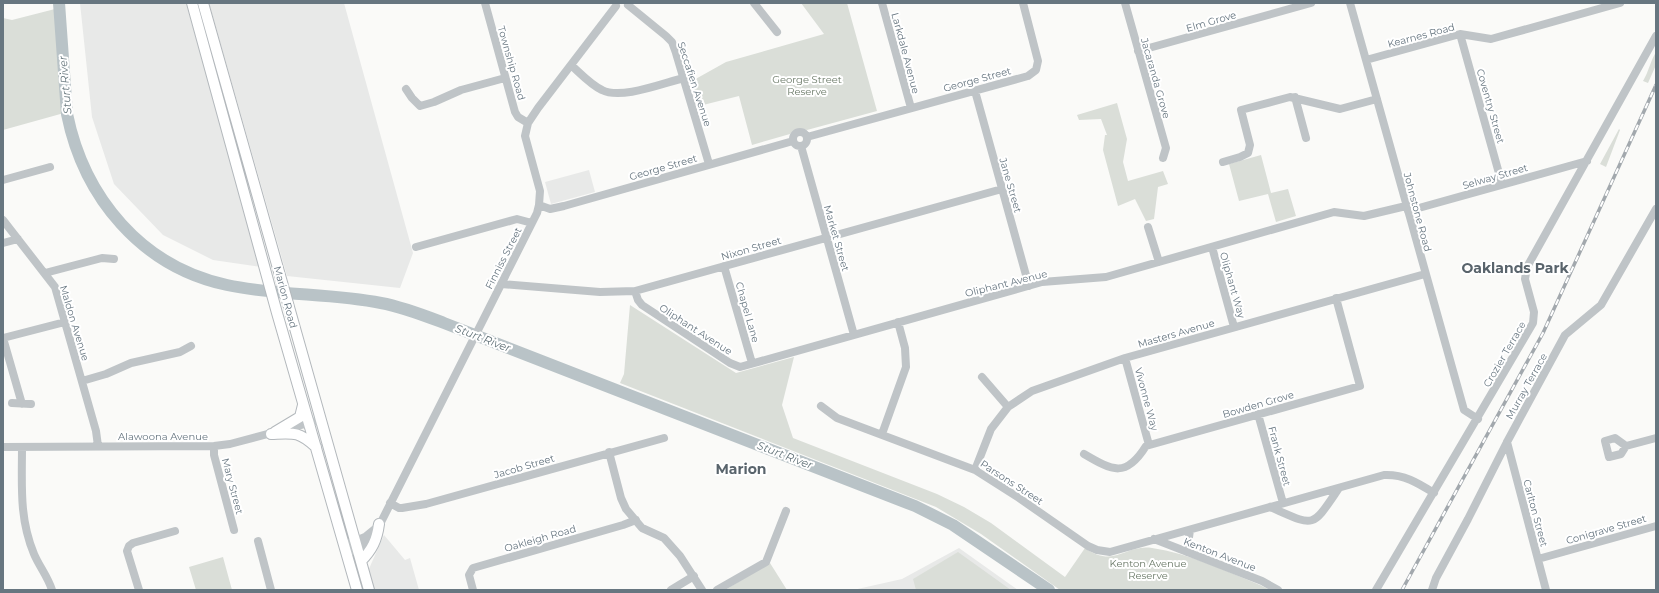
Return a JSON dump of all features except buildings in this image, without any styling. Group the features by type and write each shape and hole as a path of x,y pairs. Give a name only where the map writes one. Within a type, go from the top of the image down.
{"main road":[{"name":"Marion Road","path":"192,3 277,313 357,590"},
{"name":"Marion Road","path":"203,3 369,590"},
{"path":"271,434 299,418 303,405"},
{"path":"271,434 297,433 305,437 316,447"},
{"path":"360,561 375,543 379,524"}],"street":[{"name":"Township Road","path":"485,3 515,112 518,117 528,123"},
{"path":"754,3 777,32"},
{"name":"Larkdale Avenue","path":"882,3 911,108"},
{"name":"George Street","path":"807,137 1028,76 1036,70 1038,61 1023,3"},
{"name":"Jacaranda Grove","path":"1125,3 1166,148 1163,158"},
{"name":"Elm Grove","path":"1138,51 1311,3"},
{"name":"Johnstone Road","path":"1350,3 1464,410 1478,419"},
{"name":"Kearnes Road","path":"1366,60 1460,34 1491,39 1611,4 1620,3"},
{"path":"528,123 615,5 623,8 628,4"},
{"name":"Seccafien Avenue","path":"628,4 672,42 709,164"},
{"name":"Coventry Street","path":"1460,34 1502,184"},
{"name":"Crozier Terrace","path":"1376,590 1478,419 1533,323 1534,312 1525,279 1528,267 1656,36"},
{"path":"571,66 596,87 603,91 617,94 684,78"},
{"path":"406,89 420,106 434,102 461,90 505,78"},
{"name":"Jane Street","path":"975,90 1029,286"},
{"path":"1223,162 1240,157 1248,152 1249,149 1250,145 1238,108 1290,97 1340,109 1377,99"},
{"path":"1295,97 1306,138"},
{"name":"Finniss Street","path":"346,549 356,545 364,546 373,538 532,223 539,205 540,191 526,136 528,123"},
{"path":"797,132 802,132 807,137 806,142 801,146 797,146 793,141 793,136 797,132"},
{"name":"George Street","path":"539,205 550,209 564,206 793,141"},
{"name":"Market Street","path":"801,146 854,335"},
{"name":"Selway Street","path":"1407,208 1587,162"},
{"path":"3,180 50,167"},
{"name":"Nixon Street","path":"501,284 600,292 635,291 1002,188"},
{"name":"Oliphant Avenue","path":"635,291 642,306 730,363 740,367 1042,282 1106,277 1334,212 1364,216 1407,208"},
{"name":"Murray Terrace","path":"1432,588 1507,442 1565,335 1601,305 1656,209"},
{"path":"416,247 518,219 532,223"},
{"name":"Maldon Avenue","path":"3,220 55,287 96,431 98,446"},
{"path":"1148,227 1159,262"},
{"path":"3,243 18,239"},
{"name":"Oliphant Way","path":"1212,247 1234,327"},
{"path":"45,273 102,258 114,259"},
{"name":"Chapel Lane","path":"724,266 752,363"},
{"name":"Masters Avenue","path":"975,470 992,429 1008,407 1038,389 1125,358 1425,274"},
{"name":"Bowden Grove","path":"1149,445 1360,386 1336,298"},
{"path":"22,404 3,338 65,322"},
{"path":"882,434 906,367 905,348 898,322"},
{"path":"82,381 106,374 131,363 180,352 191,346"},
{"name":"Vivonne Way","path":"1125,358 1149,445"},
{"path":"982,377 1008,407"},
{"path":"12,403 31,404"},
{"name":"Parsons Street","path":"822,406 837,418 975,470 1019,498 1088,546 1097,550 1110,552 1339,488 1391,475 1407,478 1434,492"},
{"name":"Frank Street","path":"1258,414 1283,504"},
{"name":"Alawoona Avenue","path":"3,447 214,446 230,444 271,434 320,420"},
{"name":"Jacob Street","path":"390,503 398,508 408,508 664,438"},
{"path":"1626,446 1656,438"},
{"name":"Carlton Street","path":"1507,442 1546,590"},
{"path":"1084,454 1103,465 1118,468 1128,466 1135,462 1146,446 1149,445"},
{"name":"Mary Street","path":"214,446 214,455 234,530"},
{"path":"22,447 21,495 24,524 34,555 50,582 52,590"},
{"path":"609,452 621,498 626,508 642,528 664,538 680,556 702,590"},
{"path":"1270,507 1304,522 1312,522 1319,517 1339,488"},
{"path":"717,590 766,562 786,511"},
{"name":"Oakleigh Road","path":"472,590 469,575 473,568 636,520"},
{"name":"Conigrave Street","path":"1538,558 1656,526"},
{"path":"1187,552 1190,530"},
{"path":"139,590 128,551 129,546 133,543 175,531"},
{"name":"Kenton Avenue","path":"1154,539 1262,581 1278,590"},
{"path":"258,541 271,590"},
{"path":"671,590 694,576"}],"shaded area":[{"path":"80,3 186,3 261,267 213,260 163,235 114,184 92,117"},
{"path":"209,3 344,3 413,253 400,288 287,276"},
{"path":"589,170 595,192 551,204 545,182"},
{"path":"384,535 405,560 410,558 419,590 373,590 368,571"},
{"path":"959,548 1018,590 853,590 902,579"}],"green space":[{"name":"George Street Reserve","path":"801,3 847,3 877,111 807,130 803,129 794,131 790,134 752,145 739,96 699,106 692,81 726,62 824,34"},
{"path":"55,9 64,113 3,130 3,18 12,20"},
{"path":"1656,52 1656,65 1648,83 1643,81"},
{"path":"1117,103 1127,139 1123,162 1128,181 1163,171 1168,184 1158,187 1154,219 1146,221 1135,199 1118,206 1103,150 1105,135 1107,135 1101,119 1079,120 1077,115"},
{"path":"1619,129 1620,130 1606,167 1600,164"},
{"path":"1261,155 1271,193 1288,189 1296,216 1276,222 1268,194 1239,201 1229,164"},
{"name":"Kenton Avenue Reserve","path":"630,305 736,373 794,357 782,405 793,438 937,494 964,507 991,523 1065,577 1085,548 1095,554 1112,556 1134,549 1152,548 1166,550 1193,558 1270,590 1060,590 981,534 936,507 620,383 624,374"},
{"path":"958,552 1011,590 916,590 913,579"},
{"path":"223,557 232,590 196,590 189,567"},
{"path":"770,563 787,590 725,590"}],"waterway":[{"name":"Sturt River","path":"59,3 67,114 75,145 87,174 103,200 122,224 144,245 169,262 196,276 227,285 246,289 381,303 428,317 915,506 953,525 1049,590"}],"railway":[{"path":"1402,590 1543,333 1656,85"}],"district":[{"name":"Oaklands Park","path":"1515,268"},
{"name":"Marion","path":"741,469"}]}
